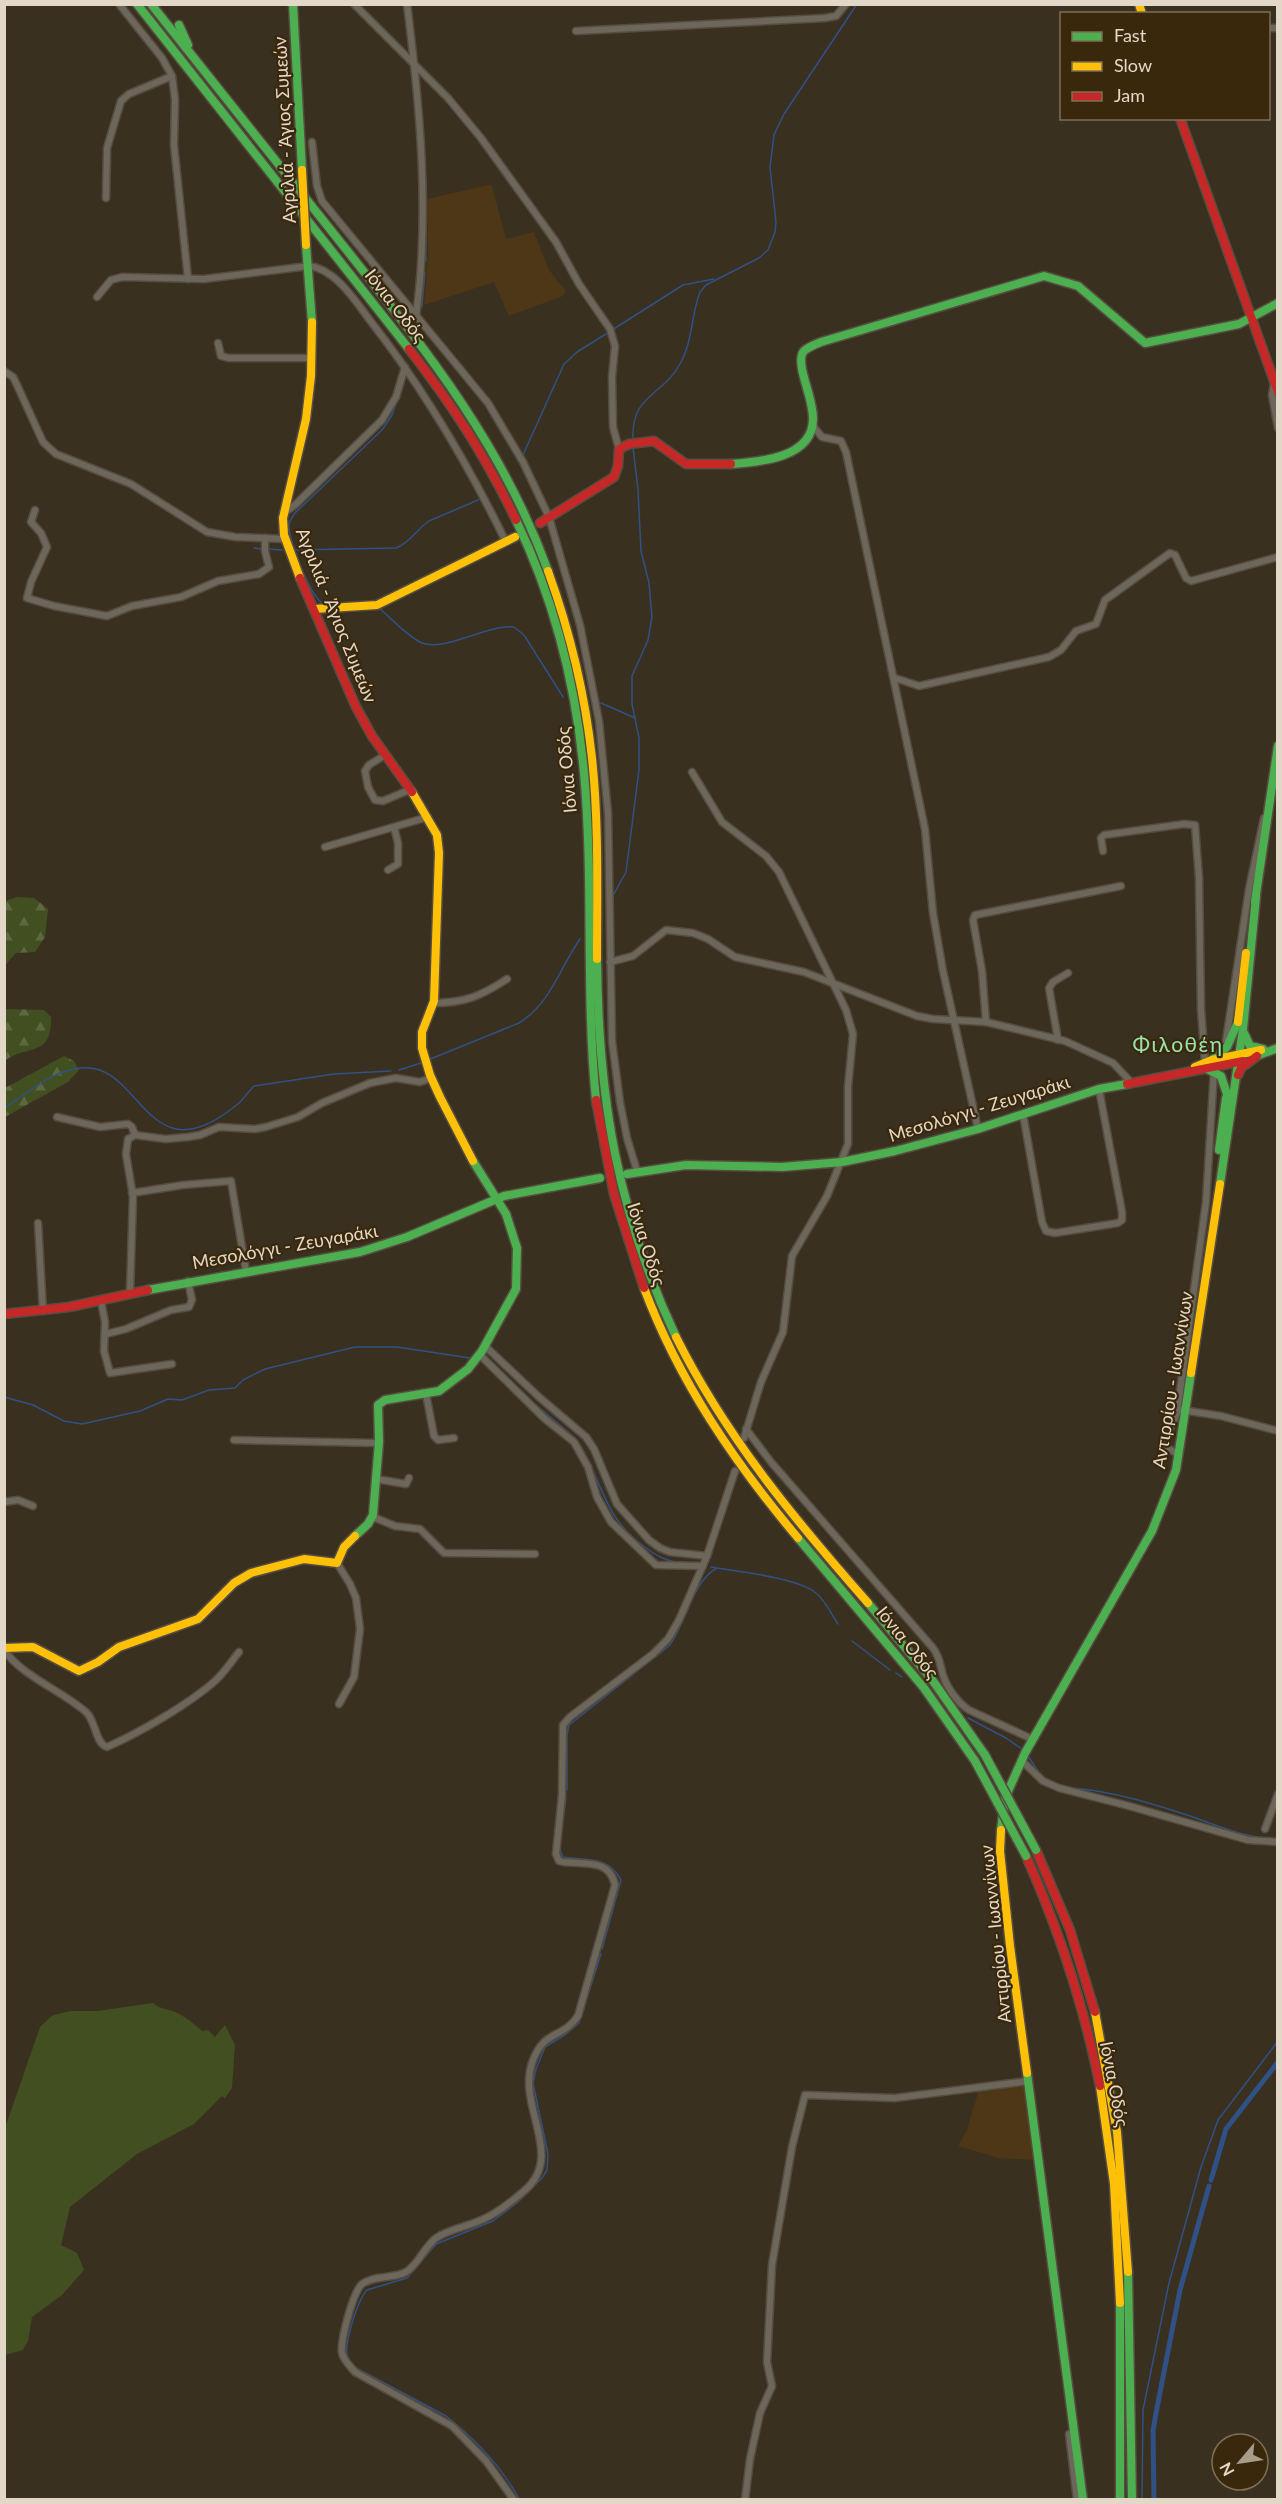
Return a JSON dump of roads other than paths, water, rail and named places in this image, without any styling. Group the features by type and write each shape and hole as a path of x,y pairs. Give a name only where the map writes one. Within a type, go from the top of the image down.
{"main road":[{"name":"Ιόνια Οδός","path":"137,4 450,402 488,462 519,524 537,568 559,633 578,719 587,818 590,1016 594,1083 608,1171 635,1268 666,1343 696,1398 732,1454 777,1512 899,1655 975,1761 1026,1856 1059,1934 1089,2036 1109,2140 1116,2215 1120,2313 1120,2499"},
{"name":"Ιόνια Οδός","path":"151,4 392,307 452,387 494,454 529,522 575,656 587,720 596,816 601,1070 622,1186 638,1243 655,1290 690,1365 716,1411 744,1452 787,1508 908,1648 985,1755 1036,1850 1064,1914 1092,2000 1119,2145 1131,2313 1132,2499"},
{"name":"Αγριλιά - Άγιος Συμεών","path":"293,4 309,266 312,358 306,418 285,512 285,539 360,714 428,817 437,835 439,845 433,1004 421,1036 422,1048 430,1077 466,1147 506,1215 516,1240 518,1275 516,1288 480,1355 451,1384 439,1391 380,1402 377,1410 379,1443"},
{"path":"179,25 194,59"},
{"path":"1181,120 1278,392"},
{"path":"540,523 614,477 618,466 619,449 633,443 654,441 689,465 748,462 783,456 800,448 806,443 813,426 801,361 806,349 820,342 1044,276 1078,286 1145,343 1234,325 1278,303"},
{"path":"314,609 376,605 515,537"},
{"name":"Αντιρρίου - Ιωαννίνων","path":"1212,1227 1212,1210 1227,1094 1240,1026 1278,746"},
{"path":"1227,1094 1223,1079 1209,1065 1222,1053 1240,1026"},
{"path":"1234,1085 1241,1068 1260,1052 1250,1046 1240,1026"},
{"name":"Μεσολόγγι - Ζευγαράκι","path":"627,1174 699,1164 782,1167 842,1162 895,1151 978,1129 1099,1089 1278,1048"},
{"name":"Αντιρρίου - Ιωαννίνων","path":"1083,2499 1010,1946 1000,1851 1003,1804 1032,1739 1152,1531 1167,1499 1179,1455 1182,1411 1212,1227 1216,1215 1234,1085 1235,1059"},
{"name":"Μεσολόγγι - Ζευγαράκι","path":"4,1314 43,1311 101,1301 188,1281 360,1252 383,1246 496,1198 522,1191 600,1178"},
{"path":"4,1649 33,1647 79,1671 98,1662 119,1647 198,1619 234,1583 251,1574 304,1559 337,1563 344,1547 373,1517 379,1443"}],"street":[{"path":"119,4 162,58 172,76 176,99 174,145 188,279"},
{"path":"354,4 415,65 481,138 556,242 579,284 610,329 615,346 612,377 613,427 619,449"},
{"path":"407,4 415,65 423,238 416,316"},
{"path":"576,32 825,18 836,16 846,4"},
{"path":"106,198 107,148 121,101 129,94 172,76"},
{"path":"312,142 317,186 322,201 352,241 468,379 504,427 549,517 580,625 599,721 607,792 612,1041 627,1138 637,1171"},
{"path":"97,297 111,280 122,277 188,279 309,266 321,269 341,286 405,367 452,439 506,542"},
{"path":"218,343 221,356 229,358 312,358"},
{"path":"285,512 295,505 382,420 396,397 405,367"},
{"path":"4,371 13,377 18,385 43,442 56,454 131,484 207,532 220,535 285,539"},
{"path":"1274,381 1272,395 1278,428"},
{"path":"813,426 821,436 838,440 844,445 895,678 925,829 933,913 943,971 978,1129"},
{"path":"35,510 31,522 47,547 31,582 27,598 98,615 111,615 132,606 181,597 218,581 259,574 269,567 265,538"},
{"path":"895,678 915,686 922,686 1049,657 1061,650 1076,631 1096,624 1101,605 1107,598 1170,553 1175,555 1186,578 1191,581 1278,557"},
{"path":"385,755 369,765 365,771 368,787 375,800 383,801 410,790"},
{"path":"692,772 722,822 761,852 779,872 849,1017 853,1034 848,1087 849,1139 842,1162 820,1210 792,1256 783,1332 761,1382 744,1438"},
{"path":"1222,1053 1229,1028 1259,833 1269,805"},
{"path":"325,847 428,817"},
{"path":"1103,851 1101,838 1104,836 1184,824 1195,825 1199,878 1201,1010 1209,1065 1207,1194 1182,1411 1163,1444 1179,1455"},
{"path":"388,870 398,864 398,843 394,827"},
{"path":"986,1022 982,970 973,920 975,915 1121,886"},
{"path":"610,962 633,956 661,933 671,929 693,933 708,939 741,959 804,972 832,981 890,1007 917,1016 986,1022 1082,1048 1113,1064 1131,1082"},
{"path":"1058,1040 1049,988 1053,981 1068,973"},
{"path":"433,1004 465,1001 487,992 507,979"},
{"path":"130,1293 132,1193 125,1142 128,1139 135,1136 166,1139 200,1135 219,1127 255,1129 266,1127 298,1117 321,1103 370,1083 396,1078 420,1082 430,1077"},
{"path":"1023,1114 1042,1222 1046,1231 1056,1233 1118,1223 1122,1220 1122,1214 1099,1089"},
{"path":"57,1117 100,1127 128,1124 132,1126 135,1136"},
{"path":"132,1193 183,1185 231,1181 246,1271"},
{"path":"38,1223 43,1311"},
{"path":"106,1334 126,1329 171,1310 189,1307 192,1303 188,1281"},
{"path":"101,1301 106,1334 104,1351 110,1373 172,1364"},
{"path":"485,1346 586,1437 594,1449 617,1504 649,1540 670,1552 707,1556"},
{"path":"480,1355 545,1419 574,1442 588,1467 602,1509 621,1533 658,1566 703,1566"},
{"path":"426,1394 434,1436 438,1440 454,1438"},
{"path":"1182,1411 1221,1416 1278,1431"},
{"path":"746,1429 771,1462 933,1648 941,1662 946,1683 961,1704 969,1710 1032,1739"},
{"path":"234,1440 379,1443"},
{"path":"514,2499 486,2461 452,2426 355,2372 343,2357 343,2340 356,2293 362,2284 407,2271 436,2239 488,2217 501,2209 526,2190 539,2173 542,2151 530,2095 529,2074 541,2044 549,2036 570,2026 578,2016 615,1885 611,1874 602,1866 563,1862 556,1854 562,1795 563,1725 663,1644 679,1620 703,1566 735,1471"},
{"path":"376,1479 406,1484 409,1478"},
{"path":"4,1502 18,1500 33,1506"},
{"path":"373,1517 395,1526 420,1529 442,1551 449,1554 535,1554"},
{"path":"337,1563 356,1598 360,1629 354,1677 339,1704"},
{"path":"4,1649 29,1672 86,1712 93,1720 100,1742 104,1746 157,1720 206,1688 220,1676 238,1652"},
{"path":"1021,1760 1043,1780 1059,1788 1248,1840 1278,1842"},
{"path":"1265,1829 1278,1794"},
{"path":"745,2499 750,2459 760,2413 772,2386 767,2362 772,2265 792,2147 805,2095 895,2098 1029,2081"},
{"path":"1075,2434 1069,2434 1077,2499"}],"waterway":[{"path":"410,4 417,65"},
{"path":"633,439 634,424 642,404 673,375 680,364 690,337 700,292 706,285 759,258 768,250 776,222 770,167 774,135 784,114 857,4"},
{"path":"425,214 426,261"},
{"path":"422,307 425,272"},
{"path":"612,330 683,285 714,279"},
{"path":"523,455 564,364 577,352 606,334"},
{"path":"324,604 313,592 302,569 292,544 290,521 295,513 382,430 392,415 397,401"},
{"path":"614,894 626,872 639,770 639,738 632,704 632,676 648,640 652,617 649,583 641,551 633,447"},
{"path":"291,550 396,548 405,543 429,521 478,500"},
{"path":"254,548 262,549"},
{"path":"267,549 282,550"},
{"path":"338,603 351,603"},
{"path":"379,608 411,637 431,645 504,627 514,627 524,635 563,697"},
{"path":"601,703 635,718"},
{"path":"428,1060 519,1023 530,1015 547,996 580,939"},
{"path":"399,1070 424,1062"},
{"path":"4,1108 58,1074 80,1068 101,1070 118,1081 164,1125 183,1130 208,1124 239,1103 254,1086 334,1074 391,1071"},
{"path":"4,1397 33,1405 64,1421 82,1424 140,1411 168,1399 182,1400 209,1390 235,1388 243,1380 265,1369 355,1347 397,1347 470,1358"},
{"path":"529,1399 574,1437 582,1448 607,1502 632,1537 654,1553 680,1563"},
{"path":"711,1567 766,1576 808,1588 823,1600 838,1624"},
{"path":"567,1790 569,1725 669,1646 702,1582 717,1568"},
{"path":"852,1641 890,1670"},
{"path":"896,1673 902,1677"},
{"path":"968,1718 1022,1749"},
{"path":"1028,1756 1040,1774"},
{"path":"1072,1788 1133,1799 1246,1835 1278,1838"},
{"path":"560,1840 566,1798"},
{"path":"559,1847 563,1857 588,1859 610,1866 621,1880 602,1949"},
{"path":"520,2500 505,2476 487,2454 446,2416 354,2366 347,2354 348,2340 356,2311 367,2290 407,2278 436,2244 493,2221 518,2202 542,2178 547,2170 548,2154 533,2083 536,2069 545,2047 579,2023 601,1954"},
{"path":"1142,2500 1143,2410 1169,2283 1201,2167 1218,2120 1278,2041"},
{"path":"1211,2180 1226,2129 1278,2062"},
{"path":"1154,2500 1153,2431 1156,2413 1180,2290 1209,2186"}],"district":[{"name":"Φιλοθέη","path":"1178,1043"}]}
